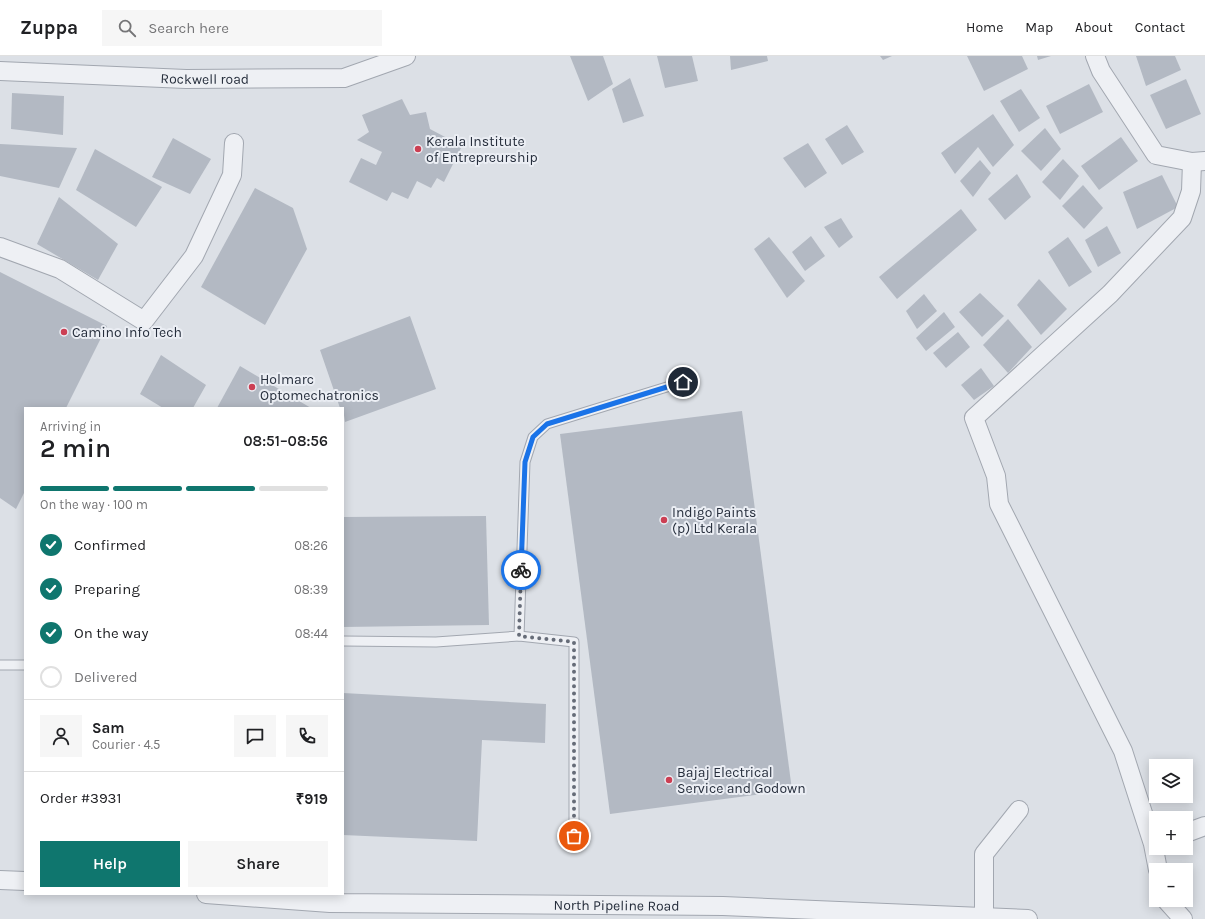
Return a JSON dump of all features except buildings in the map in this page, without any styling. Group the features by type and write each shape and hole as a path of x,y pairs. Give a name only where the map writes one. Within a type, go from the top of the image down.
{"street":[{"name":"Rockwell road","path":"0,70 186,79 344,78 406,56"},
{"path":"1095,56 1101,71 1156,155 1198,162 1191,191 1182,218 1110,294 974,418 996,476 999,504 1123,751 1149,829"},
{"path":"0,247 60,269 144,321 194,256 232,175 234,143"},
{"path":"984,917 984,854 1019,810"},
{"path":"1193,830 1205,826"},
{"path":"0,880 24,881"},
{"name":"North Pipeline Road","path":"220,895 330,903 723,906 944,917 1028,919"},
{"path":"1172,907 1183,919"}],"lane":[{"path":"519,636 525,462 533,437 547,424 683,382"},
{"path":"344,641 436,642 519,636 574,642 574,836"},
{"path":"0,665 24,665"}],"way so far":[{"path":"521,570 519,636 574,642 574,836"}],"place":[{"name":"Kerala Institute of Entrepreurship","path":"418,149"},
{"name":"Camino Info Tech","path":"64,332"},
{"name":"Holmarc Optomechatronics","path":"252,387"},
{"name":"Indigo Paints (p) Ltd Kerala","path":"664,520"},
{"name":"Bajaj Electrical Service and Godown","path":"669,780"}],"route":[{"path":"521,570 525,462 533,437 547,424 683,382"}]}
